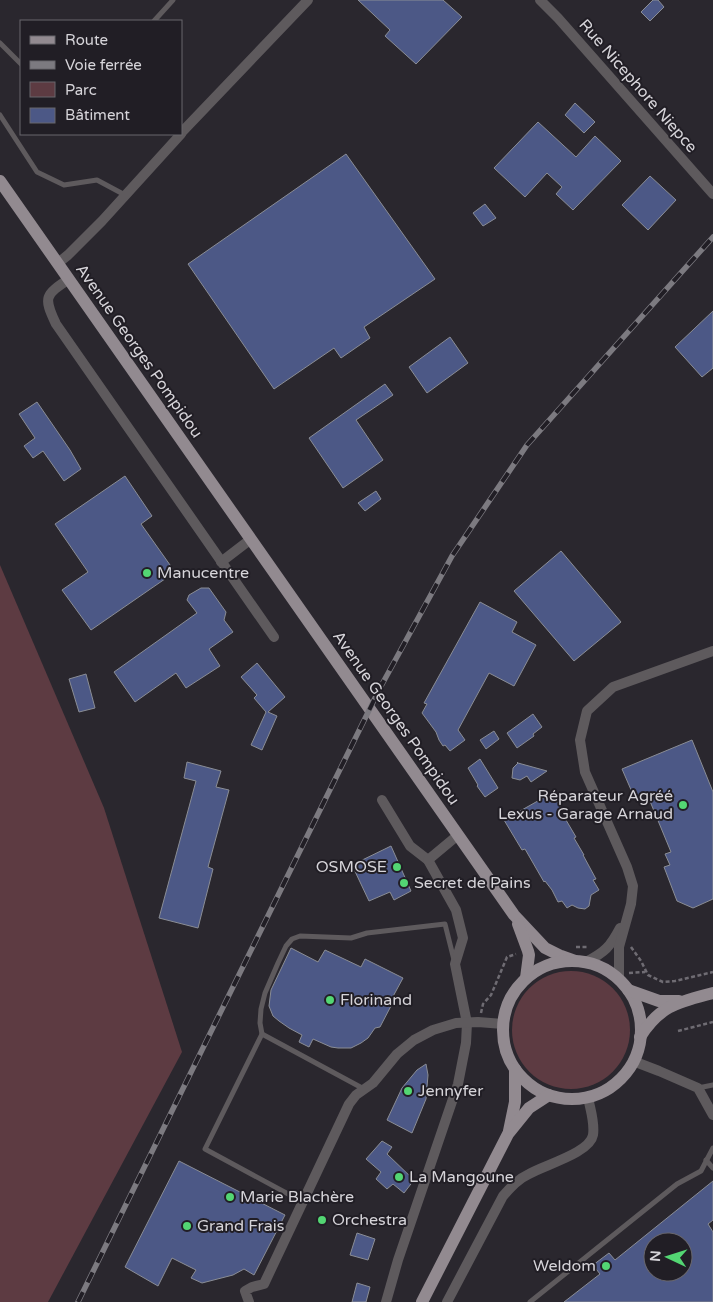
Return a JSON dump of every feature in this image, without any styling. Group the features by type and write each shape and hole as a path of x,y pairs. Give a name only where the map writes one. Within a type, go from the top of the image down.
{"main road":[{"name":"Avenue Georges Pompidou","path":"0,181 514,914 545,948 561,956 580,961"},
{"name":"Avenue Georges Pompidou","path":"514,914 528,950 526,978"},
{"path":"580,961 600,967 619,980 628,990 638,1012 640,1037 633,1061 621,1077 606,1090 588,1097 568,1099 549,1095 530,1085 515,1070 503,1040 503,1024 507,1007 514,991 526,978 549,964 580,961"},
{"path":"628,990 659,1001 680,1002"},
{"path":"640,1037 648,1024 657,1015 680,1002 713,993"},
{"path":"508,1134 514,1102 515,1070"},
{"path":"422,1302 508,1134 529,1108 549,1095"}],"street":[{"path":"182,133 308,0"},
{"name":"Rue Nicephore Niepce","path":"540,0 713,194"},
{"path":"58,263 102,221 180,135"},
{"path":"69,279 51,291 48,299 48,308 56,324 274,637"},
{"path":"221,562 251,539"},
{"path":"619,980 618,954 633,886 627,867 585,772 580,740 587,711 613,687 713,651"},
{"path":"382,800 410,846 428,860 456,910 463,938 456,964 472,1023 458,1084 398,1260 386,1302"},
{"path":"428,860 458,835"},
{"path":"580,961 599,956 612,943 628,912"},
{"path":"249,1302 245,1291 264,1284 349,1104 356,1095 373,1083 397,1054 414,1040 432,1030 456,1023 503,1024"},
{"path":"633,1061 698,1088 713,1115"},
{"path":"447,1302 503,1196 514,1184 530,1173 570,1155 585,1147 589,1142 593,1136 593,1123 588,1097"}],"lane":[{"path":"155,20 173,0"},
{"path":"0,43 20,63"},
{"path":"0,115 37,172 64,185 97,180 125,195"},
{"path":"303,1202 204,1149 262,1034 260,1023 261,1009 269,981 286,946 292,939 300,936 351,938 367,933 445,924 456,964"},
{"path":"262,1034 364,1089"},
{"path":"698,1088 713,1085"},
{"path":"530,1302 678,1184 701,1171 713,1148"},
{"path":"706,1160 713,1168"}],"path":[{"path":"620,942 630,947 641,961 648,975 663,982 675,982 713,972"},
{"path":"570,946 591,946"},
{"path":"472,1023 483,1004 491,995 507,957 528,950"},
{"path":"678,1031 713,1022"}],"green space":[{"path":"0,565 104,808 182,1052 48,1302 0,1302"},
{"path":"571,971 583,972 594,976 613,988 625,1007 629,1018 629,1042 625,1053 613,1072 594,1084 583,1088 571,1089 559,1088 548,1084 529,1072 517,1053 513,1042 512,1030 513,1018 517,1007 529,988 548,976 559,972"}],"building":[{"path":"358,0 443,0 462,17 416,64 385,36 390,30"},
{"path":"653,0 658,0 664,7 650,21 641,12"},
{"path":"575,103 595,122 584,133 565,115"},
{"path":"538,122 576,157 595,136 621,161 573,210 556,194 562,187 547,173 525,197 494,168"},
{"path":"346,154 435,279 364,327 370,338 341,358 334,348 274,389 188,264"},
{"path":"650,176 676,200 648,230 622,205"},
{"path":"485,204 496,218 483,226 473,213"},
{"path":"713,311 713,368 702,377 675,347"},
{"path":"450,337 468,363 427,393 409,367"},
{"path":"385,384 393,395 356,420 383,460 343,488 309,438"},
{"path":"37,402 81,469 64,481 43,451 33,458 24,446 35,438 19,414"},
{"path":"125,476 152,516 141,524 175,572 91,630 62,590 88,572 55,524"},
{"path":"376,491 381,499 365,511 358,503"},
{"path":"561,551 621,622 574,661 514,591"},
{"path":"201,588 209,588 226,612 224,620 233,632 209,649 220,666 186,688 176,673 135,702 114,672 197,613 187,600 189,595"},
{"path":"480,602 517,622 512,632 536,645 514,686 489,673 458,730 465,740 450,751 445,745 443,746 436,732 422,713 427,704 424,703"},
{"path":"257,663 285,697 268,712 277,716 262,750 251,745 266,712 254,698 257,695 241,677"},
{"path":"86,674 95,708 79,712 69,679"},
{"path":"533,714 542,727 533,734 534,736 517,748 507,733"},
{"path":"494,731 499,739 486,749 480,740"},
{"path":"692,740 713,792 713,899 693,908 677,901 664,867 670,865 665,854 671,852 647,794 635,799 622,769"},
{"path":"480,759 498,788 485,797 468,768"},
{"path":"187,762 221,771 216,787 229,790 208,867 213,869 198,928 159,918 196,781 184,778"},
{"path":"518,763 547,771 531,782 527,776 520,780 512,778 513,768"},
{"path":"552,793 568,819 566,820 576,837 574,838 596,879 593,880 599,890 591,895 589,906 585,909 572,905 567,908 562,901 558,902 525,849 522,850 504,820"},
{"path":"391,846 411,891 394,900 390,892 369,901 352,865"},
{"name":"Florinand","path":"291,948 318,962 325,950 361,967 365,959 403,978 390,1002 392,1004 380,1027 375,1028 368,1038 351,1048 331,1047 313,1039 309,1047 299,1042 302,1035 273,1016 269,1006 271,990"},
{"path":"426,1064 428,1075 426,1099 412,1133 387,1120 402,1088 417,1070"},
{"path":"382,1141 392,1147 387,1154 414,1180 404,1193 393,1184 387,1189 376,1179 381,1172 366,1159"},
{"name":"Grand Frais","path":"179,1161 285,1215 254,1275 244,1269 233,1275 202,1283 191,1278 196,1270 172,1258 158,1286 125,1267"},
{"path":"713,1181 713,1220 708,1224 713,1232 713,1302 564,1302 600,1274 593,1265 609,1253 615,1260 643,1237 643,1282 693,1282 693,1232 650,1232"},
{"path":"357,1233 375,1239 368,1260 350,1255"},
{"path":"357,1283 370,1287 366,1302 352,1302"}],"railway":[{"path":"78,1302 380,688 452,556 527,445 713,237"}],"place":[{"name":"Manucentre","path":"147,573"},
{"name":"Réparateur Agréé Lexus - Garage Arnaud","path":"683,805"},
{"name":"OSMOSE","path":"397,867"},
{"name":"Secret de Pains","path":"404,883"},
{"name":"Florinand","path":"330,1000"},
{"name":"Jennyfer","path":"408,1091"},
{"name":"La Mangoune","path":"399,1177"},
{"name":"Marie Blachère","path":"230,1197"},
{"name":"Orchestra","path":"322,1220"},
{"name":"Grand Frais","path":"187,1226"},
{"name":"Weldom","path":"606,1266"}]}
